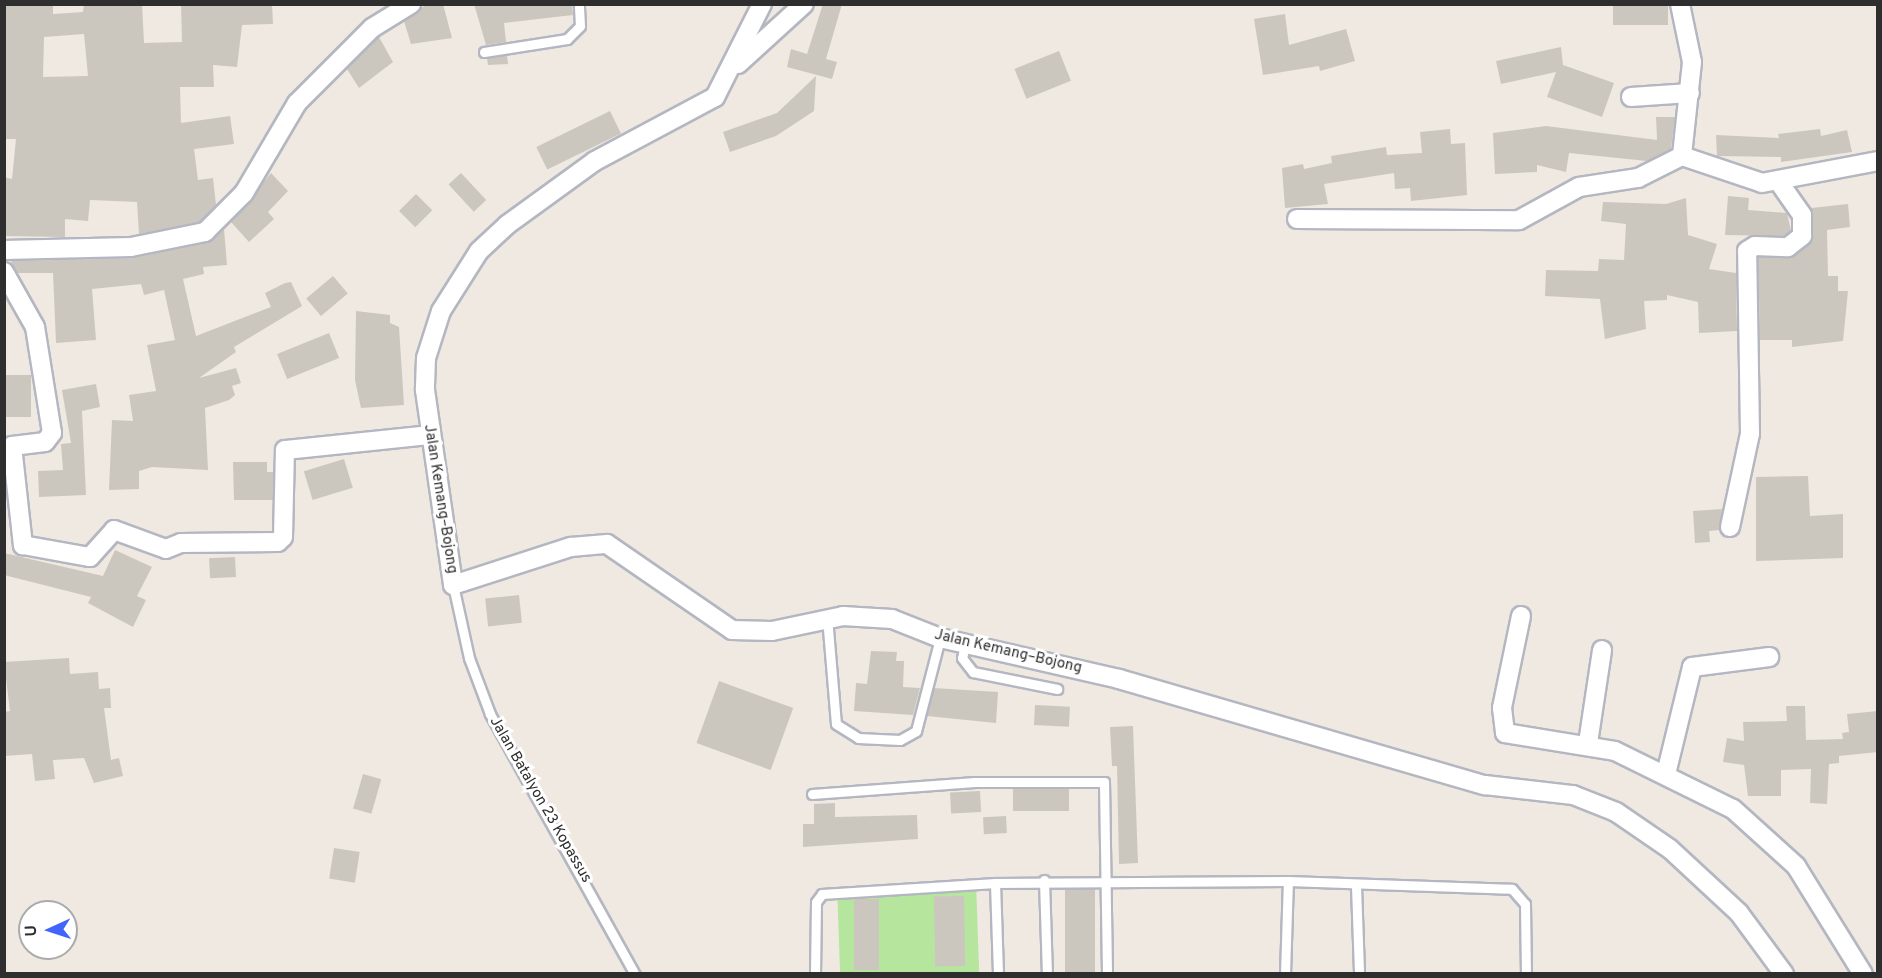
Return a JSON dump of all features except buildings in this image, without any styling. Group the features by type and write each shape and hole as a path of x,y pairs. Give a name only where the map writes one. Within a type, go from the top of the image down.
{"street":[{"path":"4,250 131,247 205,232 244,193 297,103 372,28 411,4"},
{"path":"735,66 804,4"},
{"path":"1680,4 1691,52 1690,93 1682,156"},
{"name":"Jalan Kemang–Bojong","path":"760,10 735,66 706,104 595,161 479,251 441,311 429,346 429,435 453,585 597,543 628,555 712,621 732,630 772,631 827,617 892,619 939,638 1119,679 1485,785 1573,795 1600,804 1670,849 1725,898 1784,974"},
{"path":"1631,97 1690,93"},
{"path":"1297,219 1512,222 1545,210 1579,187 1638,178 1682,156 1744,180 1780,183 1878,161"},
{"path":"1730,527 1750,434 1747,251 1797,243 1804,226 1794,197 1780,183"},
{"path":"4,272 35,327 52,433 45,442 12,446 22,545 90,557 114,530 168,550 183,543 278,542 283,537 283,452 429,435"},
{"path":"1521,616 1501,727 1511,735 1587,743 1666,774 1733,808 1778,845 1828,910 1863,974"},
{"path":"1587,743 1602,650"},
{"path":"1666,774 1692,667 1769,657"}],"lane":[{"path":"484,52 567,39 580,26 579,4"},
{"name":"Jalan Batalyon 23 Kopassus","path":"453,585 469,658 490,714 635,974"},
{"path":"827,617 836,724 858,738 900,740 916,731 939,638"},
{"path":"965,645 962,658 973,672 1057,689"},
{"path":"812,794 921,784 1104,782 1107,974"},
{"path":"1044,880 1047,974"},
{"path":"815,974 815,912 822,894 1044,880 1288,881 1356,886 1517,891 1525,904 1526,974"},
{"path":"1285,974 1288,881"},
{"path":"995,883 999,974"},
{"path":"1356,886 1359,974"}],"green space":[{"path":"976,882 979,973 840,974 837,887"}]}
